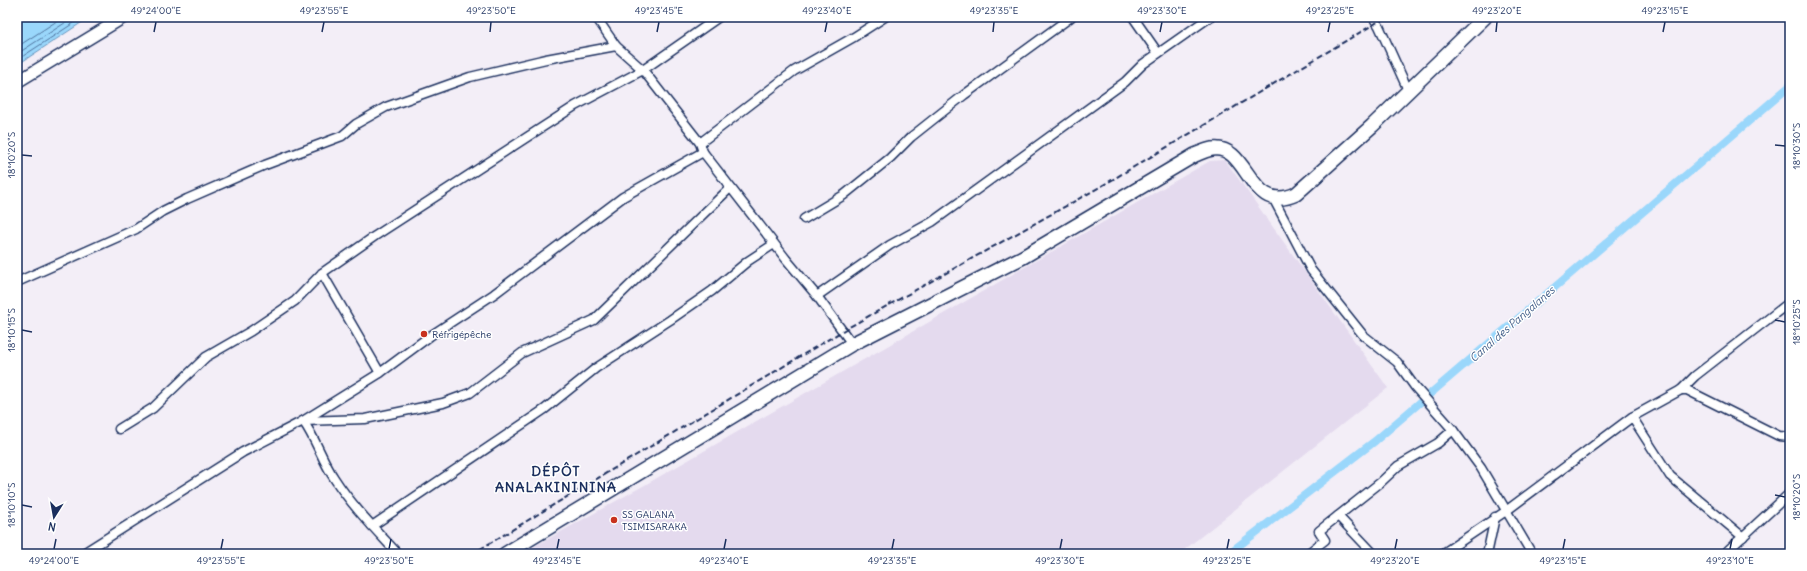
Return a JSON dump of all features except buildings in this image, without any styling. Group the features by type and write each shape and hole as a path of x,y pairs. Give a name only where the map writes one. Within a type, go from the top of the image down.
{"main road":[{"path":"17,82 124,17"},
{"path":"505,554 852,344 1023,257 1194,155 1213,149 1224,151 1235,158 1261,191 1273,198 1285,199 1296,194 1372,126 1485,17"}],"street":[{"path":"596,17 616,46 643,70 700,143 703,152 730,188 817,296 852,344"},
{"path":"119,429 153,408 206,358 251,331 295,301 322,273 394,223 568,110 643,70 719,17"},
{"path":"700,143 794,71 854,37 885,17"},
{"path":"804,220 844,195 964,95 1070,17"},
{"path":"1133,17 1158,53"},
{"path":"817,296 890,244 932,222 1125,82 1138,68 1158,53 1210,17"},
{"path":"1373,17 1380,26 1408,90"},
{"path":"17,282 136,229 163,211 187,199 265,165 342,136 356,124 386,107 470,77 546,59 616,46"},
{"path":"82,554 243,452 302,421 380,373 430,336 494,294 623,197 703,152"},
{"path":"302,421 365,420 443,403 470,393 522,353 594,320 730,188"},
{"path":"1273,198 1311,270 1364,335 1397,362 1415,387 1453,430 1481,468 1532,554"},
{"path":"372,526 545,409 596,368 712,291 748,261 774,244"},
{"path":"322,273 380,373"},
{"path":"1442,554 1506,511 1632,417 1681,390 1695,376 1790,302"},
{"path":"1681,390 1687,390 1779,436 1790,437"},
{"path":"1632,417 1670,476 1742,537"},
{"path":"302,421 312,434 334,478 372,526 398,554"},
{"path":"1307,554 1325,540 1319,531 1381,482 1398,466 1438,443 1453,430"},
{"path":"1724,554 1790,493"},
{"path":"1338,516 1374,554"},
{"path":"1485,554 1488,550 1495,517"}],"shaded area":[{"path":"1225,160 1388,388 1179,554 521,554 643,486 1210,161"}],"water":[{"path":"17,17 90,17 17,65"}],"waterway":[{"name":"Canal des Pangalanes","path":"1228,554 1375,441 1790,86"}],"railway":[{"path":"472,554 844,330 1100,187 1386,17"}],"place":[{"name":"Réfrigépêche","path":"424,334"},
{"name":"SS GALANA TSIMISARAKA","path":"614,520"}],"district":[{"name":"DÉPÔT ANALAKINININA","path":"556,480"}]}
